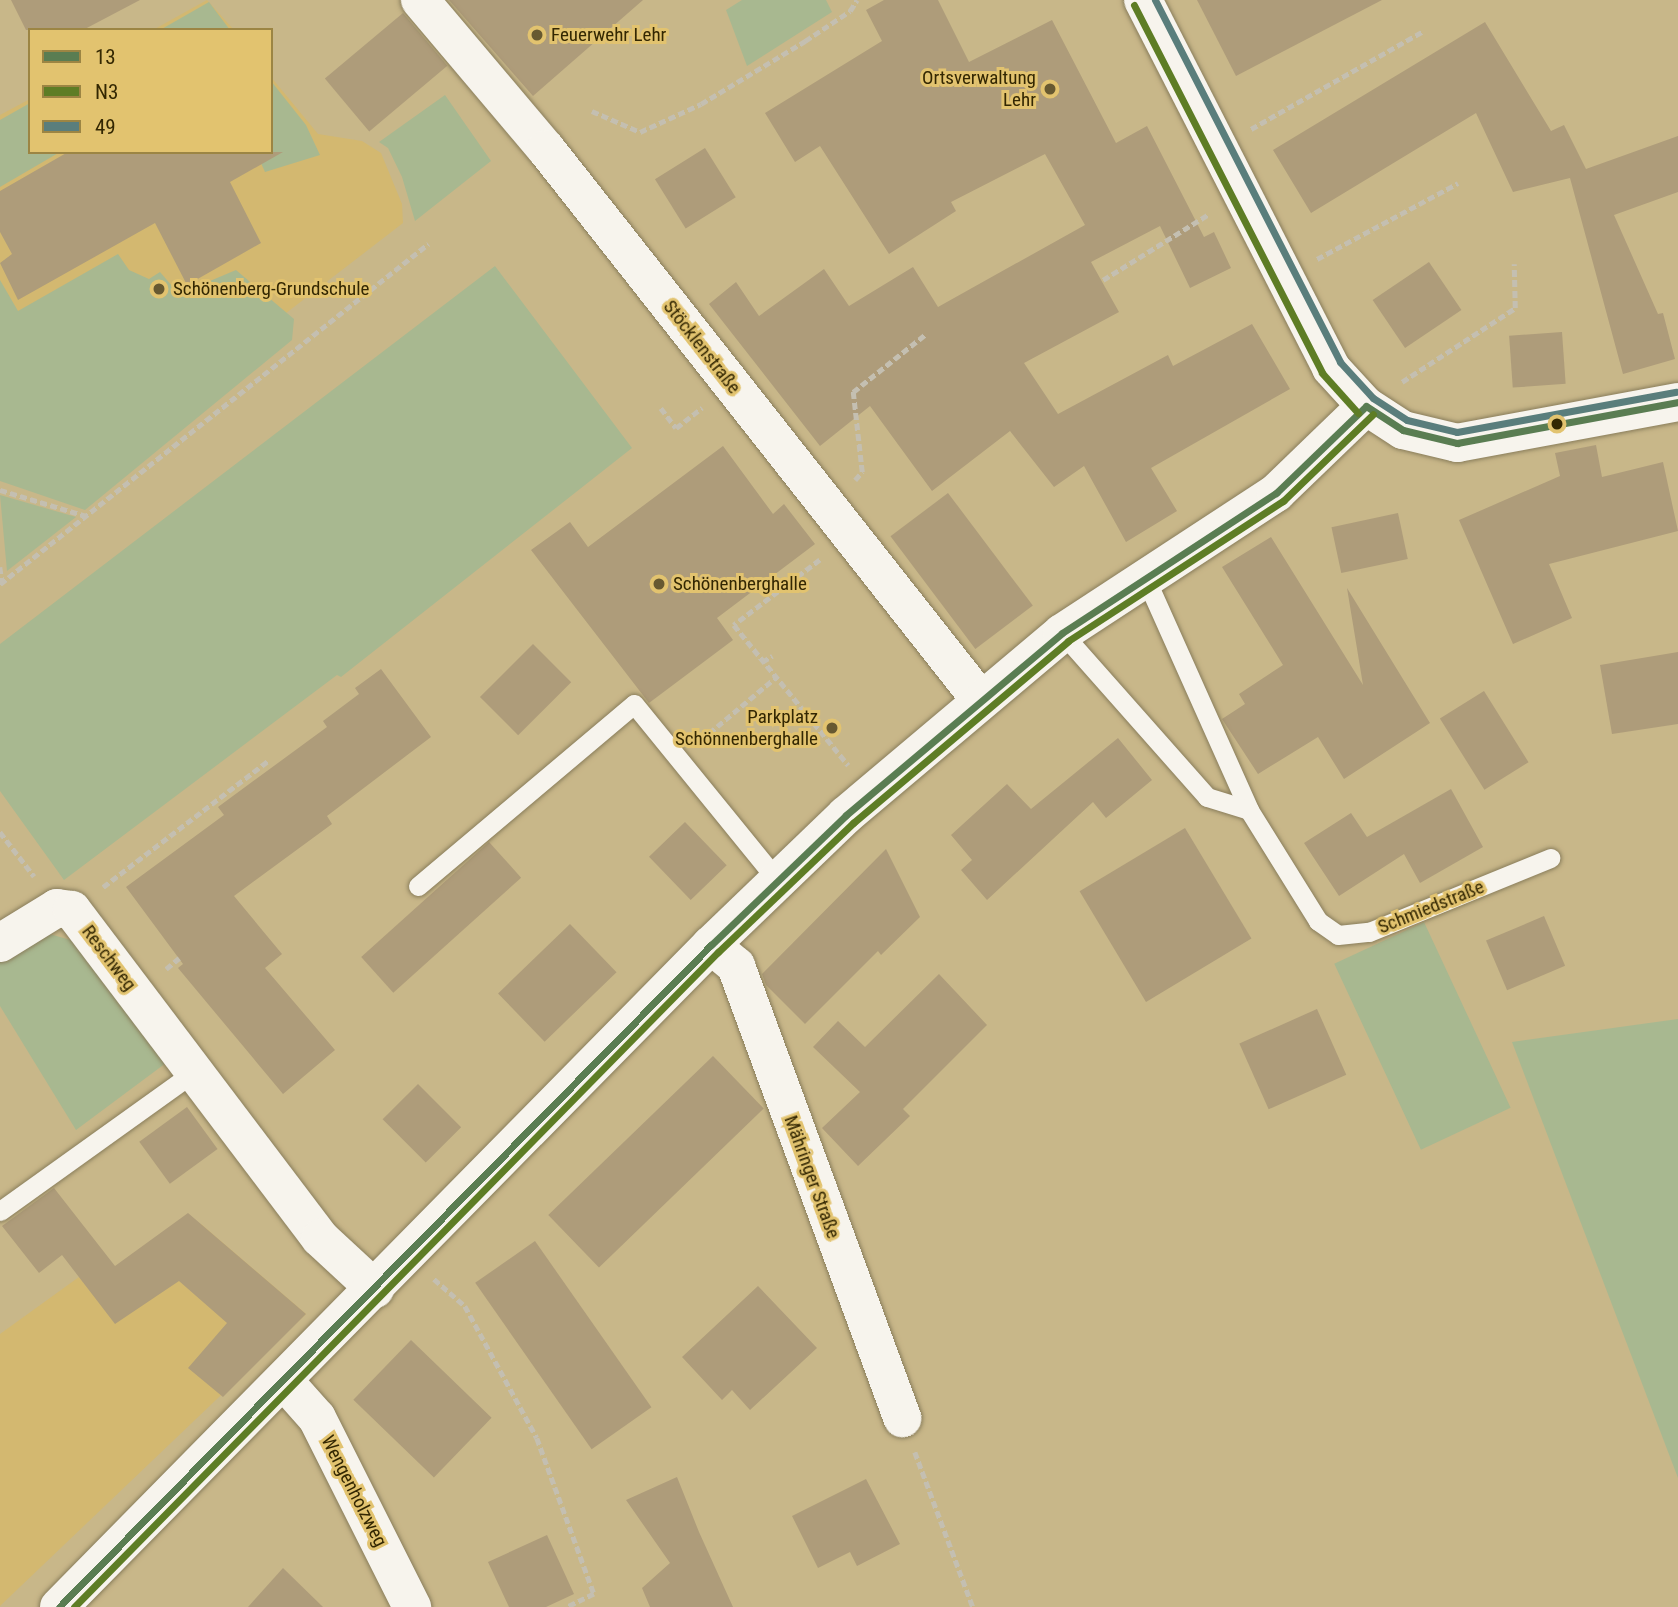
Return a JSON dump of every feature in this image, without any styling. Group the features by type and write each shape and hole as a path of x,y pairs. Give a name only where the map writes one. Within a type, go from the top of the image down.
{"street":[{"name":"Stöcklenstraße","path":"420,0 545,149 979,698"},
{"path":"1144,0 1240,195 1331,368 1366,406 1403,430 1457,443 1678,402"},
{"path":"59,1607 285,1382 776,879 979,698 1062,633 1276,493 1366,406"},
{"path":"0,943 65,909"},
{"name":"Reschweg","path":"65,909 320,1237 375,1289"},
{"name":"Mähringer Straße","path":"711,945 736,966 902,1418"},
{"name":"Wengenholzweg","path":"285,1382 317,1418 412,1607"}],"lane":[{"name":"Schmiedstraße","path":"1145,577 1249,810 1318,921 1338,935 1369,932 1550,858"},
{"path":"1062,633 1207,797 1249,810"},
{"path":"418,886 634,704 776,879"},
{"path":"0,1211 194,1072"}],"path":[{"path":"592,111 640,132 701,104 816,33 850,10 857,0"},
{"path":"1217,148 1423,32"},
{"path":"1283,277 1458,183"},
{"path":"1103,280 1240,195"},
{"path":"1,583 428,244"},
{"path":"1366,406 1515,308 1514,264"},
{"path":"872,791 775,678 734,625 840,522 862,472 853,392 926,334"},
{"path":"661,408 676,428 732,385"},
{"path":"0,490 87,516"},
{"path":"0,567 1,583"},
{"path":"762,662 772,656"},
{"path":"701,740 775,678"},
{"path":"0,832 65,909 269,760"},
{"path":"428,1273 465,1306 537,1437 594,1594 567,1607"},
{"path":"902,1418 973,1607"}],"shaded area":[{"path":"207,0 232,28 157,28"},
{"name":"Schönenberg-Grundschule","path":"273,79 318,134 362,141 381,153 402,204 403,223 67,482 0,355 0,115 28,100 28,154 273,154"},
{"path":"201,1224 306,1314 0,1606 0,1334 79,1277 87,1287 186,1239"}],"green space":[{"path":"742,0 826,0 832,12 747,66 726,10"},
{"path":"209,2 228,28 164,28"},
{"path":"273,84 306,125 320,155 265,172 257,154 273,154"},
{"path":"445,95 491,161 415,221 402,177 388,148 379,142"},
{"path":"28,104 28,154 57,154 0,187 0,120"},
{"path":"118,254 129,270 149,279 160,272 179,294 236,270 294,319 292,340 85,510 0,481 0,280 18,311"},
{"path":"495,266 632,448 341,677 337,675 64,880 0,791 0,644"},
{"path":"0,495 76,517 7,571"},
{"path":"1424,922 1511,1108 1421,1150 1334,964"},
{"path":"39,931 74,941 170,1060 76,1130 0,1006 0,955"},
{"path":"1678,1019 1678,1478 1512,1042"}],"building":[{"path":"11,0 140,0 87,28 26,30"},
{"path":"449,0 643,0 533,96"},
{"path":"884,0 938,0 969,62 1052,20 1116,143 1147,126 1204,237 1214,232 1231,268 1190,288 1160,226 1091,262 1119,312 1024,363 1058,414 1168,355 1173,366 1252,324 1290,389 1151,468 1177,511 1126,542 1084,466 1054,487 1010,431 932,491 870,406 820,446 709,304 736,282 759,316 824,269 849,306 913,267 938,307 1085,225 1045,154 951,202 956,211 889,254 820,146 795,162 765,113 882,41 866,10"},
{"path":"1197,0 1382,0 1236,76"},
{"path":"403,13 447,66 369,131 325,79"},
{"path":"1485,22 1551,131 1564,125 1586,169 1678,136 1678,192 1614,215 1658,314 1663,313 1675,359 1623,374 1570,178 1513,192 1476,113 1311,213 1273,150"},
{"path":"705,148 736,197 686,228 655,179"},
{"path":"283,152 230,182 261,243 187,285 155,223 18,300 0,263 12,254 0,232 0,191 65,154"},
{"path":"1429,262 1461,310 1405,348 1373,300"},
{"path":"1562,332 1566,384 1513,388 1509,336"},
{"path":"1596,445 1602,477 1663,462 1678,531 1549,564 1572,618 1513,644 1459,520 1560,476 1555,453"},
{"name":"Schönenberghalle","path":"723,446 773,514 784,504 815,544 717,618 733,640 649,703 531,550 570,522 588,547"},
{"path":"948,493 1033,606 975,649 890,536"},
{"path":"1398,513 1408,559 1341,573 1331,527"},
{"path":"1271,537 1363,685 1347,588 1430,723 1344,779 1318,737 1258,774 1222,719 1245,704 1239,694 1283,665 1222,567"},
{"path":"533,644 571,682 518,735 480,697"},
{"path":"1678,652 1678,724 1612,734 1600,665"},
{"path":"381,669 431,737 327,816 332,824 234,896 282,954 265,968 335,1050 283,1094 178,968 183,964 126,887 224,815 218,807 327,727 323,721 359,694 355,688"},
{"path":"1484,691 1529,762 1484,790 1440,719"},
{"path":"1118,738 1152,780 1106,818 1093,802 987,900 961,870 972,860 951,835 1007,784 1031,809"},
{"path":"1451,789 1483,847 1420,883 1404,854 1339,896 1304,843 1351,813 1367,837"},
{"path":"685,822 727,865 691,900 649,857"},
{"path":"1185,828 1251,939 1146,1002 1080,891"},
{"path":"489,842 521,878 393,993 361,957"},
{"path":"886,849 920,917 881,955 878,951 805,1024 766,985 762,974"},
{"path":"1544,916 1565,966 1507,990 1486,941"},
{"path":"570,924 617,972 545,1042 498,993"},
{"path":"939,974 987,1025 903,1109 910,1116 858,1166 822,1128 860,1092 813,1047 838,1021 865,1047"},
{"path":"1317,1009 1346,1075 1269,1109 1239,1044"},
{"path":"713,1056 764,1109 599,1268 548,1215"},
{"path":"418,1084 461,1127 426,1162 383,1119"},
{"path":"187,1107 218,1149 170,1184 139,1142"},
{"path":"54,1188 115,1266 188,1213 306,1314 223,1397 188,1368 227,1323 179,1281 115,1324 62,1255 39,1273 2,1226"},
{"path":"535,1241 651,1407 592,1449 475,1283"},
{"path":"758,1286 817,1348 750,1410 732,1390 722,1400 682,1357"},
{"path":"411,1340 492,1418 434,1478 353,1400"},
{"path":"677,1477 733,1607 650,1607 642,1588 670,1563 626,1500"},
{"path":"866,1479 900,1544 857,1566 850,1552 818,1568 792,1516"},
{"path":"547,1535 574,1594 546,1607 509,1607 488,1562"},
{"path":"283,1568 323,1607 248,1607"}],"transit line":[{"name":"49","path":"1155,0 1340,362 1373,398 1407,420 1457,432 1676,392"},
{"name":"N3","path":"1134,5 1322,373 1358,413"},
{"name":"13","path":"1366,406 1403,430 1457,443 1678,402"},
{"name":"13","path":"59,1607 711,945 846,815 1062,633 1276,493 1366,406"},
{"name":"N3","path":"74,1607 718,952 853,823 1068,641 1283,501 1373,414"}],"place":[{"name":"Feuerwehr Lehr","path":"537,35"},
{"name":"Ortsverwaltung Lehr","path":"1050,89"},
{"name":"Schönenberg-Grundschule","path":"159,289"},
{"name":"Schönenberghalle","path":"659,584"},
{"name":"Parkplatz Schönnenberghalle","path":"832,728"}]}
